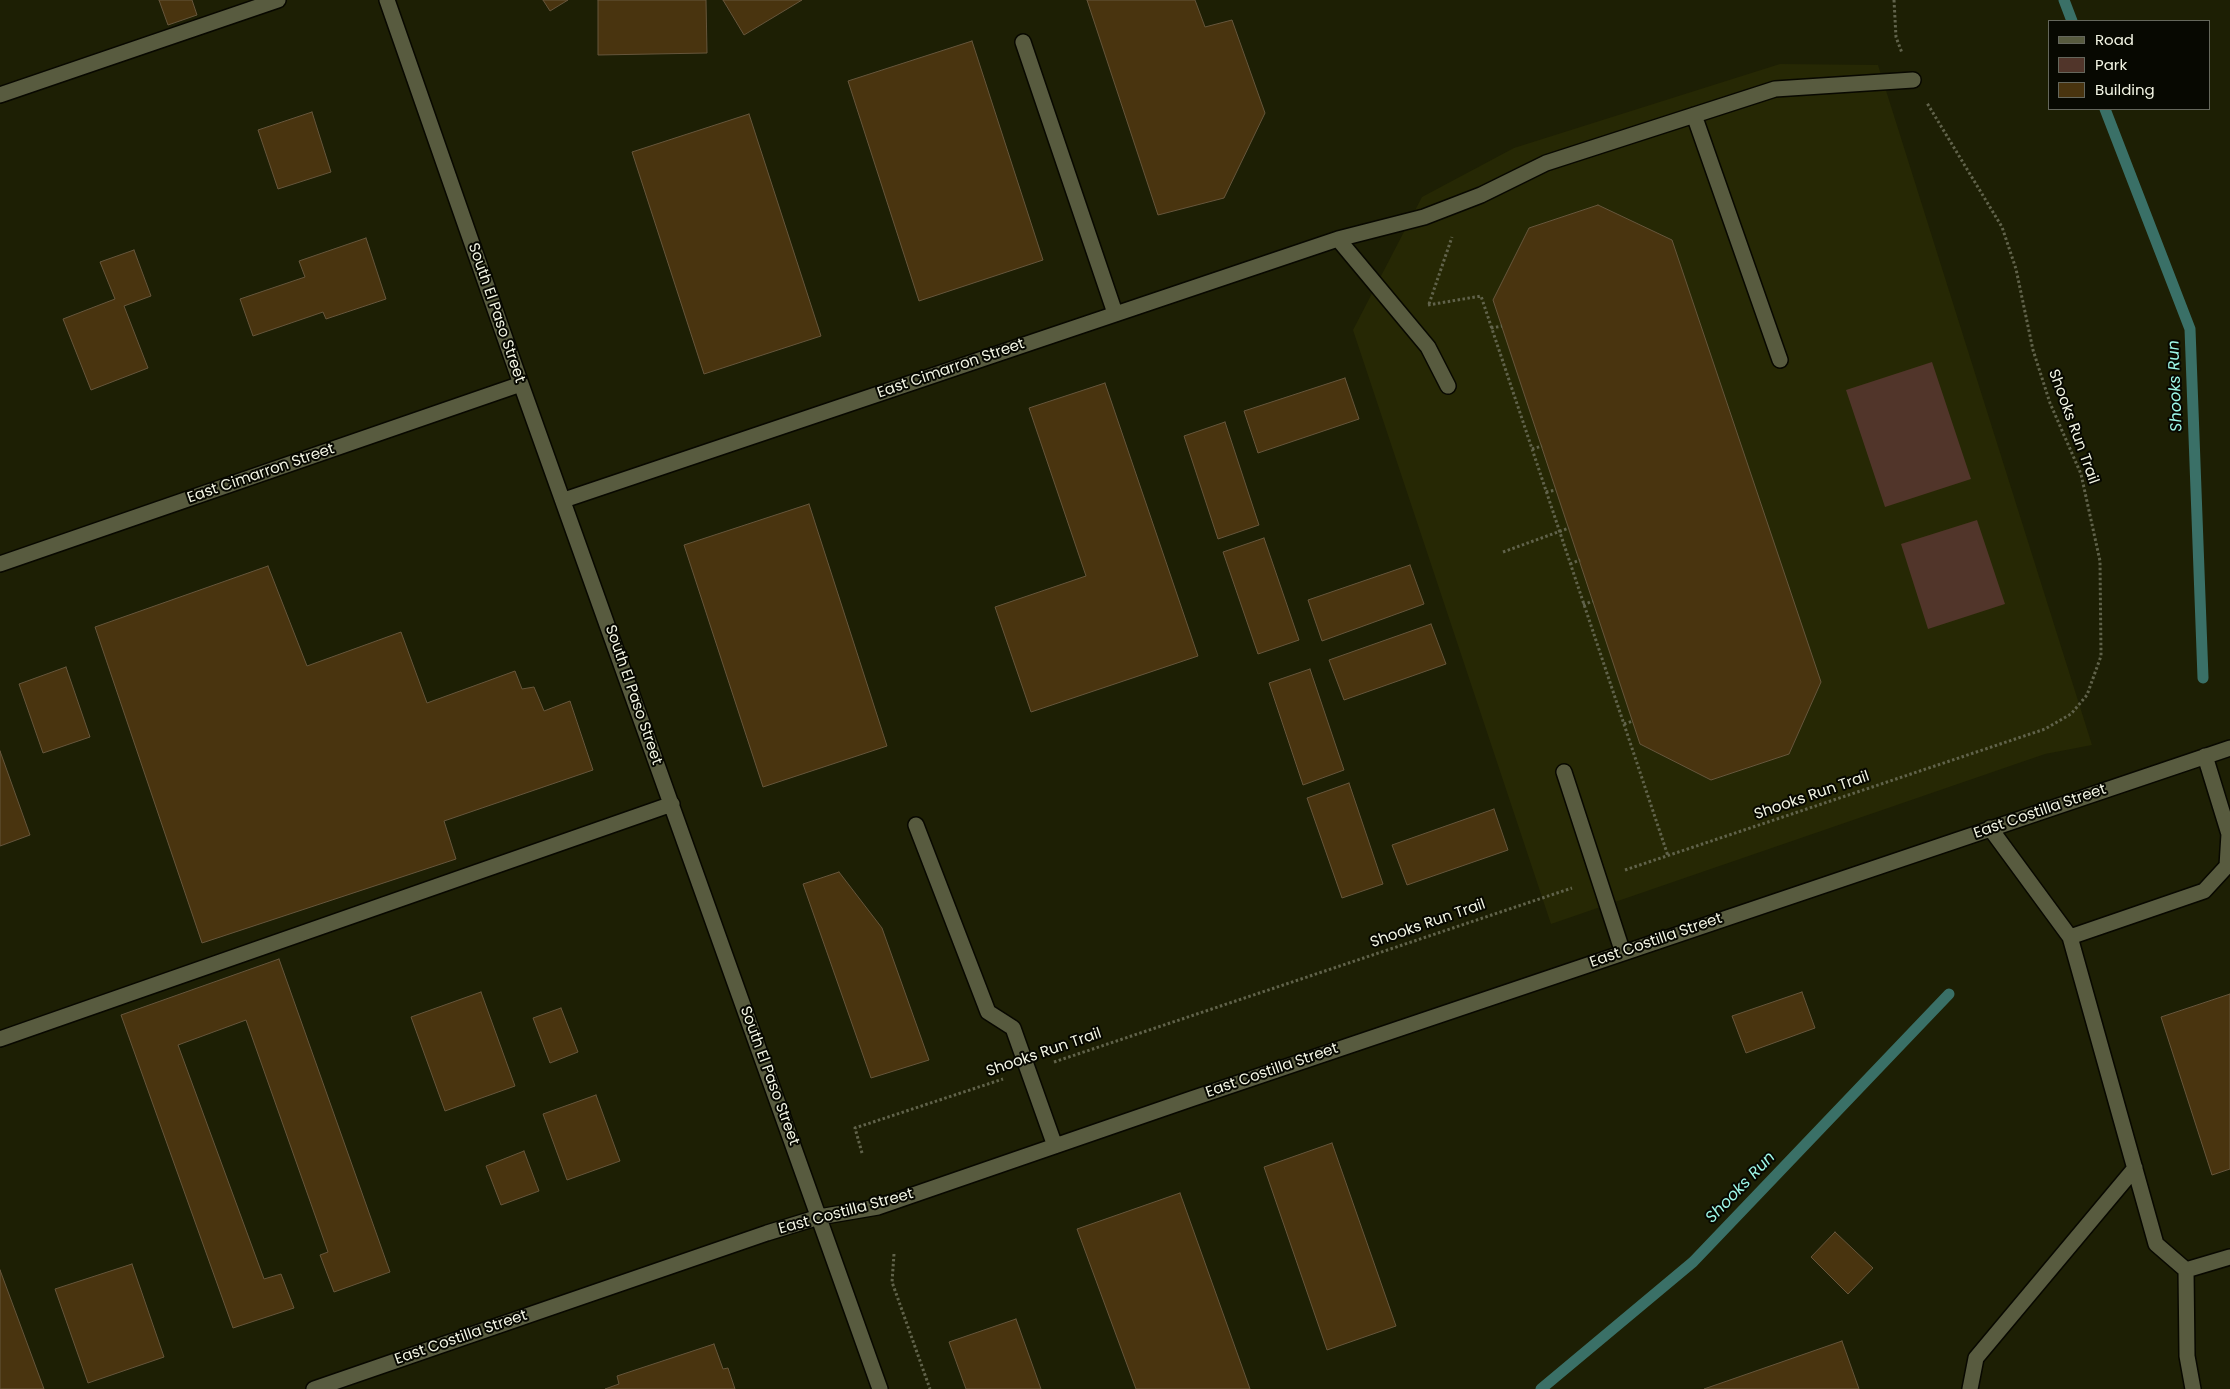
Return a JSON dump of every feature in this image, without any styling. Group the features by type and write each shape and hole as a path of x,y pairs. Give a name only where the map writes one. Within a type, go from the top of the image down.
{"street":[{"path":"0,95 278,0"},
{"name":"South El Paso Street","path":"387,0 521,384 880,1389"},
{"path":"1023,42 1115,314"},
{"name":"East Cimarron Street","path":"564,500 1338,239 1424,217 1481,195 1546,164 1775,89 1913,80"},
{"path":"1694,115 1780,360"},
{"path":"1338,239 1428,347 1448,386"},
{"name":"East Cimarron Street","path":"0,564 521,384"},
{"name":"East Costilla Street","path":"314,1389 819,1217 878,1207 2230,748"},
{"path":"2070,937 2204,891 2229,868 2229,834 2205,756"},
{"path":"1564,772 1623,953"},
{"path":"0,1038 672,804"},
{"path":"916,825 988,1012 1013,1028 1056,1146"},
{"path":"1990,828 2070,937 2156,1244 2186,1270 2187,1356 2193,1389"},
{"path":"1970,1389 1976,1358 2136,1168"},
{"path":"2186,1270 2230,1256"}],"path":[{"name":"Shooks Run Trail","path":"862,1153 855,1128 2045,729 2072,714 2087,695 2101,656 2100,561 2081,474 2050,403 2033,350 2016,269 2002,227 1913,80 1896,37 1894,0"},
{"path":"1429,304 1456,226 1457,205"},
{"path":"1402,316 1429,304 1480,296 1668,856"},
{"path":"1491,328 1502,326"},
{"path":"1532,449 1542,446"},
{"path":"1546,492 1556,490"},
{"path":"1503,552 1569,528"},
{"path":"1570,564 1580,560"},
{"path":"1583,605 1593,601"},
{"path":"1624,724 1633,721"},
{"path":"894,1254 892,1282 930,1389"}],"shaded area":[{"path":"1780,64 1878,65 2092,745 2045,754 1551,924 1353,330 1422,197 1514,148"}],"green space":[{"path":"1932,362 1971,479 1885,507 1846,390"},
{"path":"1977,520 2005,604 1928,629 1901,544"}],"building":[{"path":"159,0 192,0 197,15 168,25"},
{"path":"543,0 568,0 550,11"},
{"path":"598,0 706,0 707,53 598,55"},
{"path":"723,0 802,0 744,35"},
{"path":"1087,0 1195,0 1205,27 1232,20 1265,113 1224,198 1158,215"},
{"path":"972,41 1043,260 919,301 848,81"},
{"path":"312,112 331,172 278,189 258,130"},
{"path":"749,114 821,336 704,374 632,152"},
{"path":"1598,205 1672,240 1821,682 1789,754 1711,780 1640,744 1493,300 1529,228"},
{"path":"366,238 386,299 326,319 323,312 253,336 240,299 305,277 299,261"},
{"path":"134,250 151,296 124,306 148,368 91,390 63,319 115,299 100,262"},
{"path":"1345,378 1359,419 1258,453 1244,411"},
{"path":"1105,383 1198,656 1031,712 995,607 1086,576 1029,408"},
{"path":"1225,422 1259,525 1218,539 1184,436"},
{"path":"809,504 887,746 763,787 684,545"},
{"path":"1264,538 1299,640 1258,654 1223,552"},
{"path":"1410,565 1424,604 1322,641 1308,600"},
{"path":"268,566 307,666 401,632 427,703 515,671 522,689 534,687 544,711 570,701 593,770 444,821 456,859 202,943 95,627"},
{"path":"1431,624 1446,664 1344,700 1329,660"},
{"path":"66,667 90,737 43,753 19,684"},
{"path":"1310,669 1344,770 1303,785 1269,683"},
{"path":"0,751 30,835 0,846"},
{"path":"1349,783 1383,884 1342,898 1307,798"},
{"path":"1494,809 1508,850 1407,885 1392,845"},
{"path":"839,872 882,928 929,1060 871,1078 803,884"},
{"path":"279,959 390,1272 334,1292 320,1255 328,1252 246,1020 178,1045 264,1279 281,1274 294,1308 233,1328 121,1015"},
{"path":"481,992 515,1086 445,1111 411,1017"},
{"path":"1802,992 1815,1028 1746,1053 1732,1016"},
{"path":"2230,994 2230,1169 2212,1175 2161,1017"},
{"path":"561,1008 578,1052 550,1063 533,1018"},
{"path":"596,1095 620,1161 567,1180 543,1114"},
{"path":"1332,1143 1396,1326 1327,1350 1264,1167"},
{"path":"524,1151 539,1191 501,1205 486,1166"},
{"path":"1180,1193 1250,1389 1136,1389 1077,1229"},
{"path":"1835,1232 1873,1268 1848,1294 1811,1257"},
{"path":"132,1264 164,1357 88,1383 55,1289"},
{"path":"0,1270 44,1389 0,1389"},
{"path":"1016,1319 1041,1389 966,1389 949,1342"},
{"path":"1842,1341 1859,1389 1704,1389"},
{"path":"714,1344 723,1369 728,1368 735,1389 605,1389 619,1384 617,1376"}],"waterway":[{"name":"Shooks Run","path":"2064,0 2072,20"},
{"name":"Shooks Run","path":"2105,110 2190,329 2203,678"},
{"name":"Shooks Run","path":"1541,1389 1693,1262 1949,994"}]}
